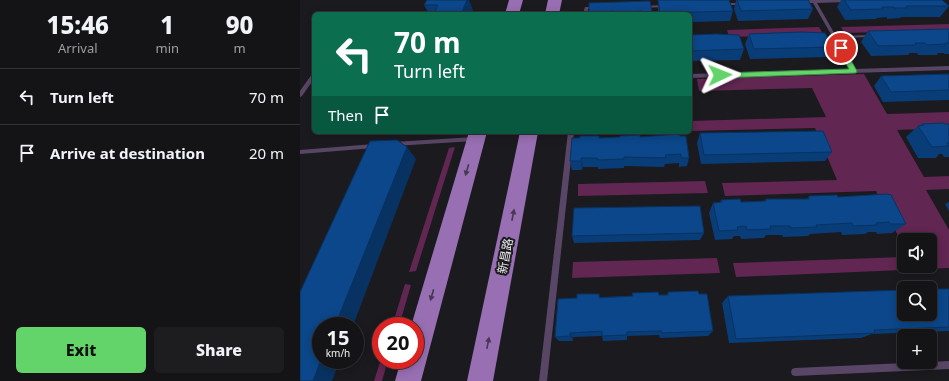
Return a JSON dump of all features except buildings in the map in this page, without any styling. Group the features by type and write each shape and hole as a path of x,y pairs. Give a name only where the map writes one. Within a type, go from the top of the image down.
{"main road":[{"path":"513,12 516,0"},
{"path":"552,12 555,0"},
{"name":"新昌路","path":"480,381 529,134"},
{"path":"424,324 477,135"},
{"path":"408,381 411,369"}],"lane":[{"path":"814,1 854,71"},
{"path":"798,2 853,1"},
{"path":"720,4 751,4"},
{"path":"633,7 672,6"},
{"path":"585,12 586,8 602,8"},
{"path":"834,37 880,35"},
{"path":"692,76 949,68"},
{"path":"300,95 312,78"},
{"path":"543,381 571,134"},
{"path":"385,145 477,135"},
{"path":"300,152 378,146"},
{"path":"795,372 949,365"}],"shaded area":[{"path":"949,24 949,30 844,33 841,27"},
{"path":"819,27 823,34 729,37 727,30"},
{"path":"864,74 887,114 949,112 949,128 897,130 924,177 949,176 949,189 926,190 949,230 949,268 937,269 937,233 897,234 876,191 725,196 722,183 837,180 815,128 692,131 692,121 826,117 812,88 699,91 697,79"},
{"path":"455,147 416,271 409,272 449,148"},
{"path":"705,181 708,193 578,196 578,184"},
{"path":"897,257 897,270 736,277 733,263"},
{"path":"717,258 720,273 572,278 573,262"},
{"path":"405,284 411,285 402,317 395,317"},
{"path":"378,369 385,369 382,381 374,381"}],"route":[{"path":"720,75 854,71 841,48"}]}
